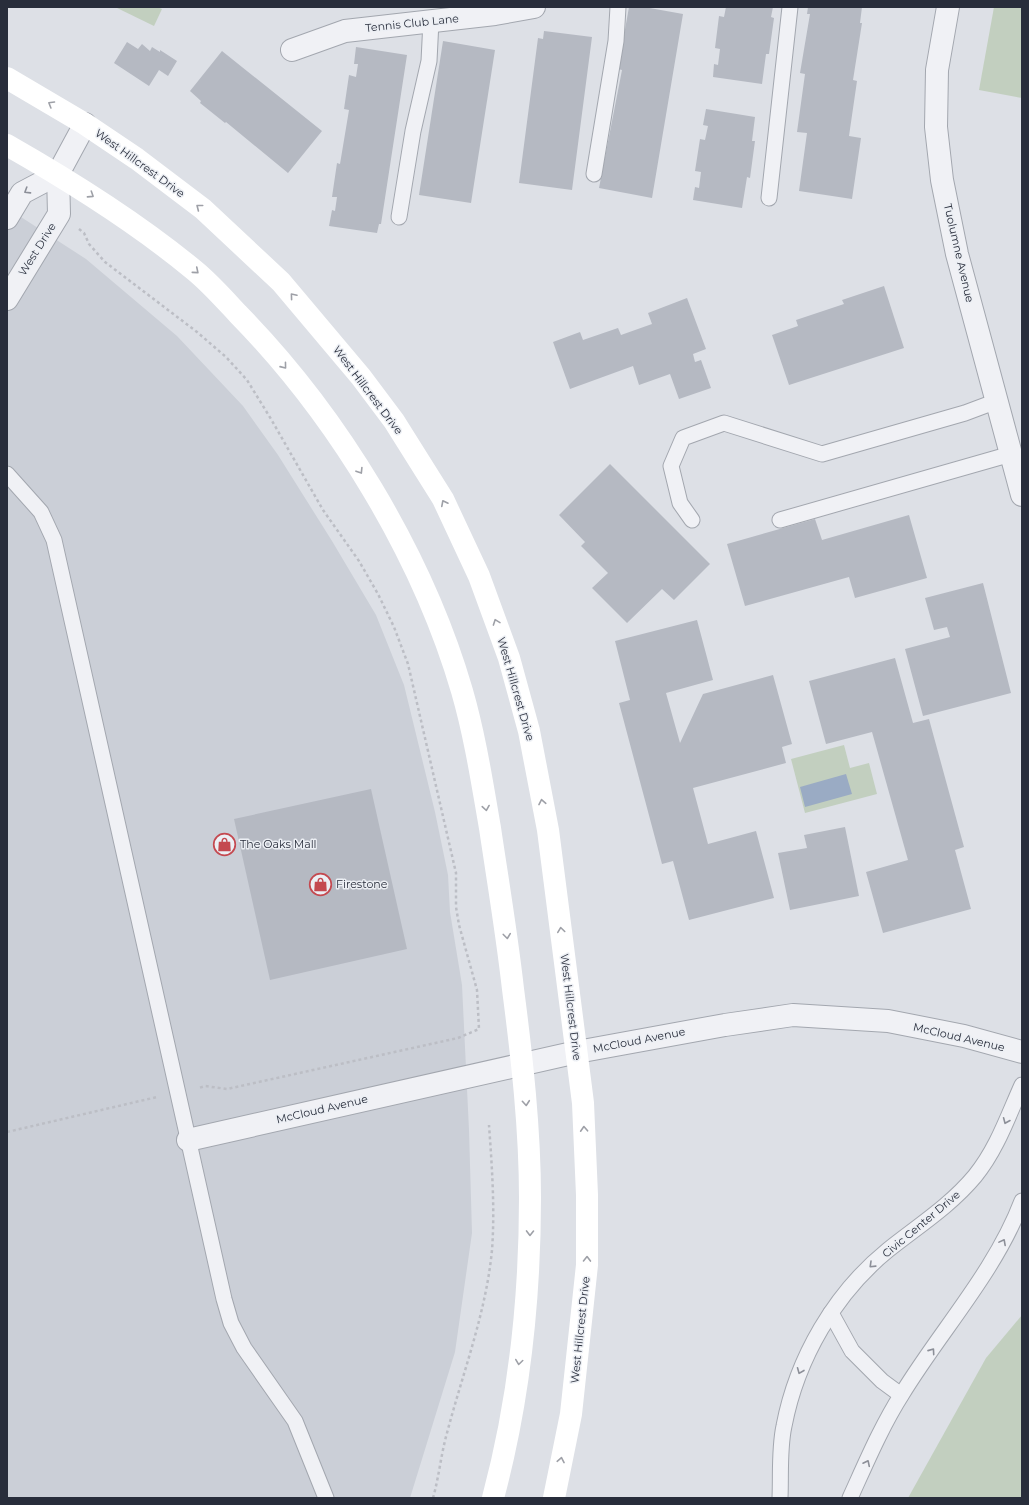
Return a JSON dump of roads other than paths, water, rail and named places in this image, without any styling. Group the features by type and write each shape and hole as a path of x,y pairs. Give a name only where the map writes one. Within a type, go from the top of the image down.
{"main road":[{"name":"West Hillcrest Drive","path":"7,78 85,124 137,159 203,209 281,282 361,377 394,421 442,499 482,584 509,658 529,731 548,830 583,1103 586,1172 587,1265 570,1414 554,1498"},
{"path":"7,145 58,174 126,218 197,272 263,339 330,423 387,515 430,601 462,690 480,770 502,905 522,1064 530,1195 528,1294 512,1414 493,1498"}],"street":[{"name":"Tennis Club Lane","path":"292,50 345,31 534,7"},
{"name":"Tuolumne Avenue","path":"948,7 937,70 936,127 942,180 958,254 1022,495"},
{"name":"West Drive","path":"7,299 59,214 58,174 85,124"},
{"path":"7,218 22,193 58,174"},
{"name":"McCloud Avenue","path":"188,1140 577,1052 725,1024 793,1016 888,1021 964,1036 1022,1052"}],"lane":[{"path":"594,174 616,41 618,7"},
{"path":"769,198 790,7"},
{"path":"399,217 413,131 428,61 432,21"},
{"path":"692,520 680,503 671,466 683,438 724,423 822,454 965,413 997,401"},
{"path":"780,520 1011,454"},
{"path":"7,474 41,512 54,540 188,1140 224,1299 231,1323 244,1348 295,1421 326,1498"},
{"name":"Civic Center Drive","path":"780,1498 784,1427 793,1388 804,1361 831,1313 855,1281 887,1251 951,1202 976,1175 996,1144 1022,1085"},
{"path":"850,1498 901,1395 998,1251 1015,1220 1022,1201"},
{"path":"831,1313 852,1351 882,1381 901,1395"}],"water":[{"path":"846,774 852,794 805,807 800,787"}],"place":[{"name":"The Oaks Mall","path":"224,844"},
{"name":"Firestone","path":"320,884"}]}
